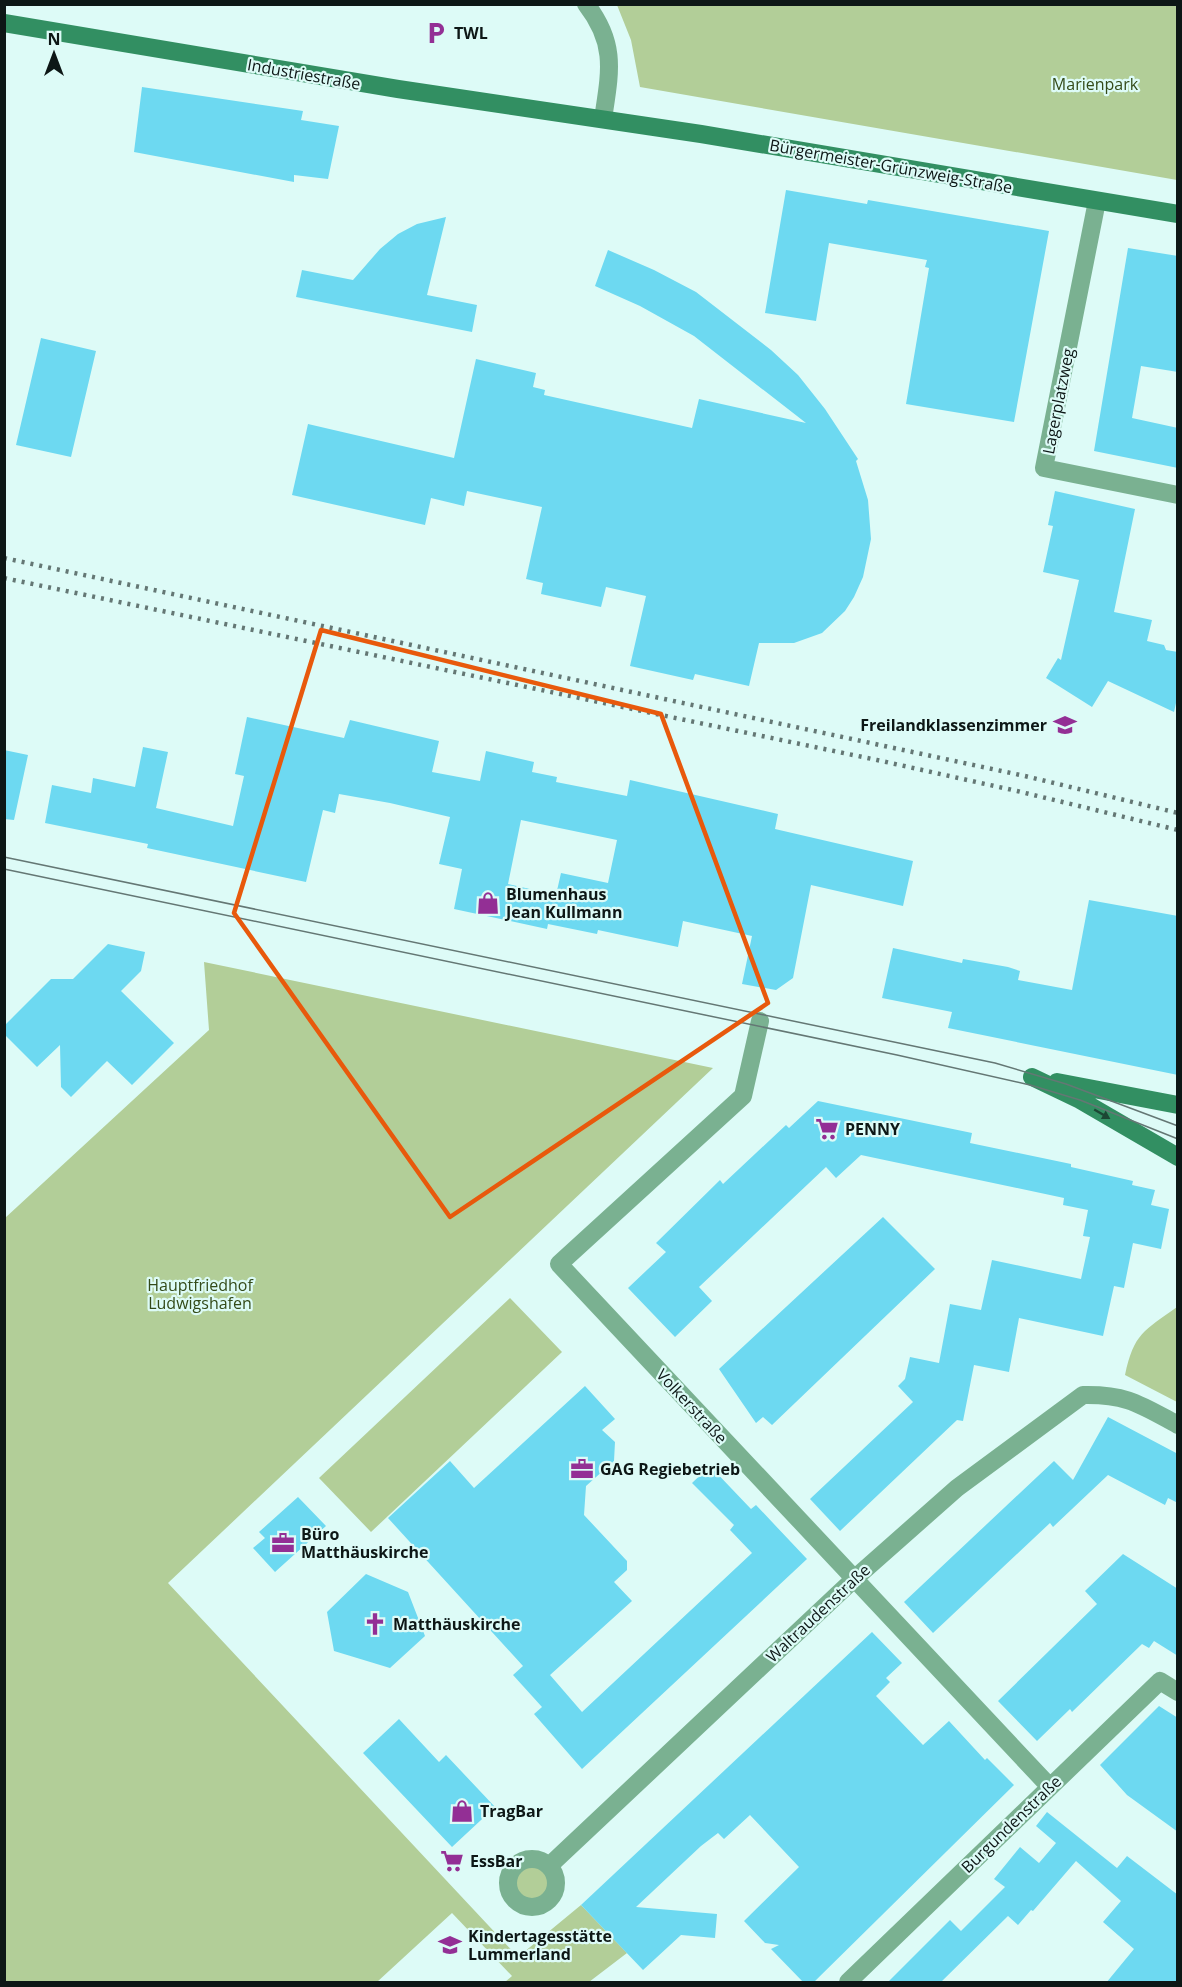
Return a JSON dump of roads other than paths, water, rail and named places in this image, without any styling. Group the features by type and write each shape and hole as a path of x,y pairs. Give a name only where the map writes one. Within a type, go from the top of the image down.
{"street":[{"path":"586,4 601,24 609,47 610,71 603,119"},
{"name":"Industriestraße","path":"4,23 398,89 603,119"},
{"name":"Bürgermeister-Grünzweig-Straße","path":"603,119 1178,214"},
{"name":"Lagerplatzweg","path":"1097,201 1044,468 1178,495"},
{"name":"Volkerstraße","path":"760,1021 743,1096 559,1264 853,1580 1050,1787"},
{"path":"1178,1105 1032,1077 1080,1100 1178,1157"},
{"name":"Waltraudenstraße","path":"549,1866 853,1580 957,1488 1083,1395 1108,1394 1132,1399 1178,1425"},
{"name":"Burgundenstraße","path":"848,1983 1160,1681 1178,1692"}],"tram line":[{"path":"4,857 995,1063 1066,1084 1178,1126"},
{"path":"4,869 897,1055 1030,1085 1080,1100 1178,1139"}],"railway":[{"path":"4,558 1025,776 1178,813"},
{"path":"4,578 877,760 1178,830"}],"place":[{"name":"TWL","path":"436,33"},
{"name":"Freilandklassenzimmer","path":"1065,725"},
{"name":"Blumenhaus Jean Kullmann","path":"488,903"},
{"name":"PENNY","path":"827,1129"},
{"name":"GAG Regiebetrieb","path":"582,1469"},
{"name":"Büro Matthäuskirche","path":"283,1543"},
{"name":"Matthäuskirche","path":"375,1624"},
{"name":"TragBar","path":"462,1811"},
{"name":"EssBar","path":"452,1861"},
{"name":"Kindertagesstätte Lummerland","path":"450,1945"}],"park label":[{"name":"Marienpark","path":"1095,84"},
{"name":"Hauptfriedhof Ludwigshafen","path":"200,1294"}]}
